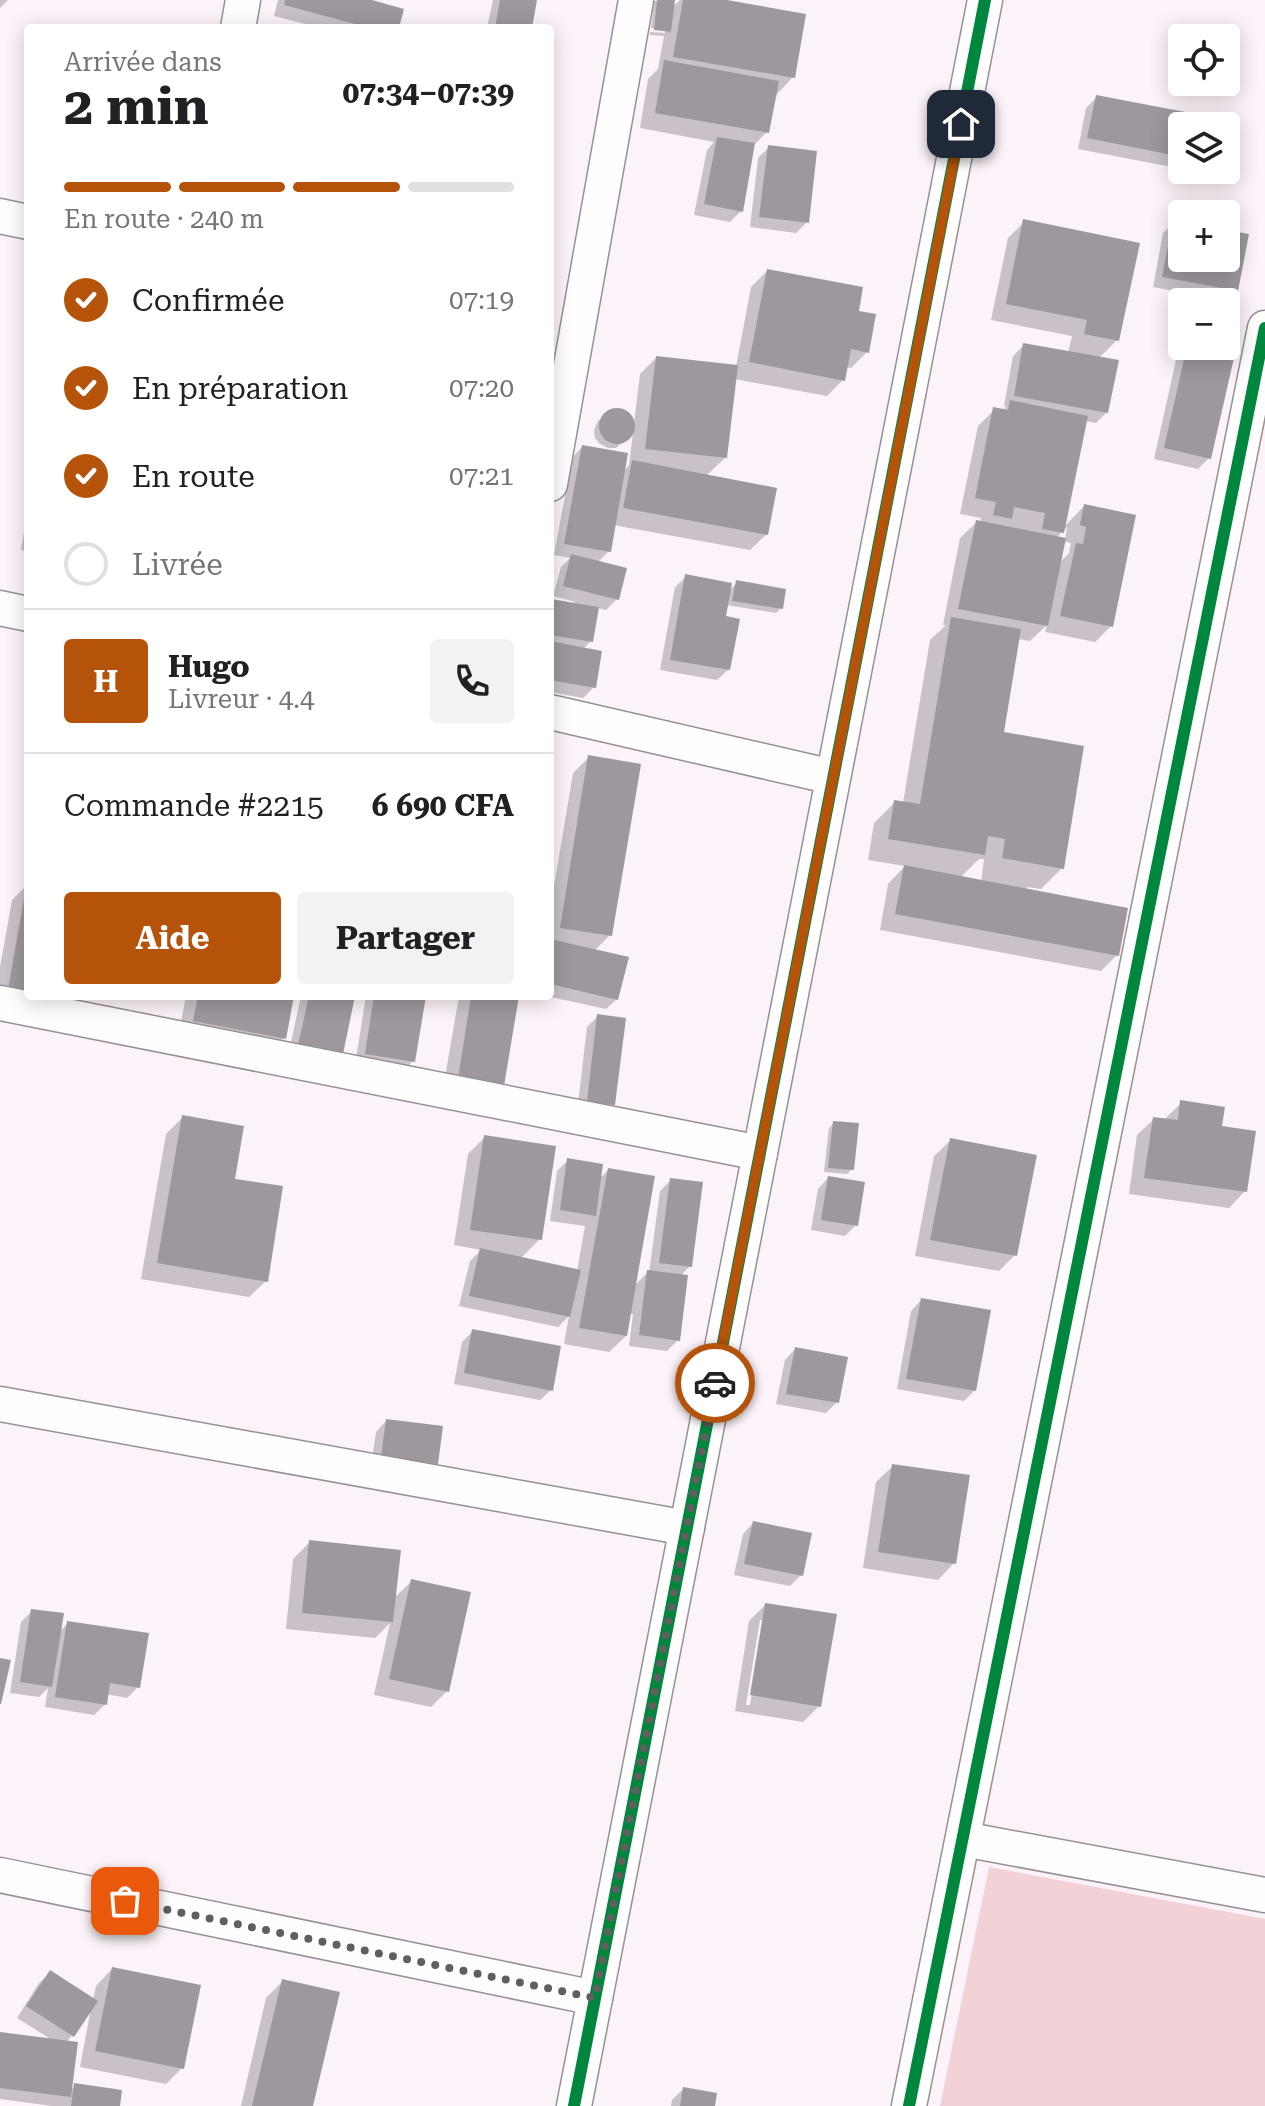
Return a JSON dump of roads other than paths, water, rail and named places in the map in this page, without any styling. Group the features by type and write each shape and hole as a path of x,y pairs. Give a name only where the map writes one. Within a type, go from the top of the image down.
{"street":[{"path":"239,24 243,0"},
{"path":"554,461 636,0"},
{"path":"574,2106 985,0"},
{"path":"0,216 24,221"},
{"path":"909,2106 1265,328"},
{"path":"0,608 24,613"},
{"path":"554,713 833,777"},
{"path":"0,1003 760,1153"},
{"path":"0,1404 687,1528"},
{"path":"963,1839 1265,1895"},
{"path":"0,1875 595,1998"}]}
